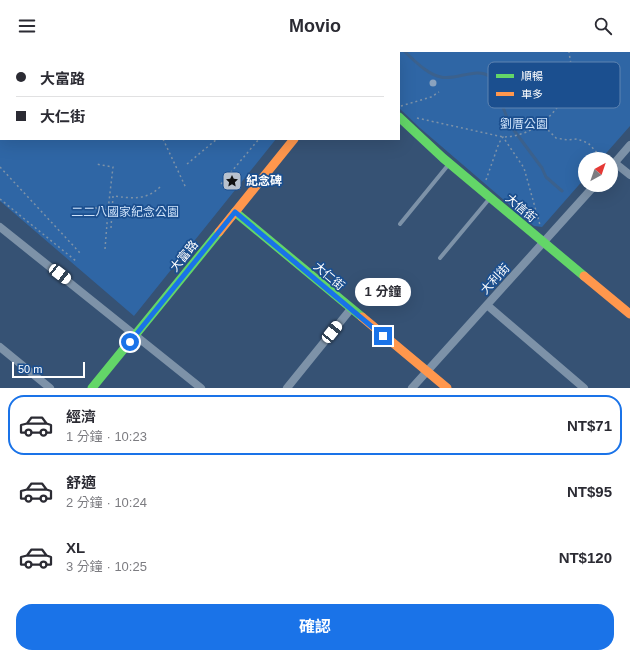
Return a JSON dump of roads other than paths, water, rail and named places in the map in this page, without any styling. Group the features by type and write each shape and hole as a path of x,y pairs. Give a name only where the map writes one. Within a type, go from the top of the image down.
{"street":[{"name":"大信街","path":"400,118 490,198 630,314"},
{"name":"大富路","path":"92,388 293,140"},
{"path":"618,159 630,145"},
{"path":"618,168 630,175"},
{"name":"大利街","path":"412,388 544,244 589,192"},
{"name":"大仁街","path":"235,212 350,310 447,388"},
{"path":"0,227 201,388"},
{"path":"487,305 584,388"},
{"path":"287,388 350,310"},
{"path":"0,347 50,388"}],"lane":[{"path":"400,224 449,163"},
{"path":"440,258 490,198"}],"waterway":[{"path":"405,52 431,74 436,76 447,78 473,73 488,76"},
{"path":"503,108 510,125 542,168 546,177 562,191"}],"place":[{"name":"紀念碑","path":"232,181"}],"park label":[{"name":"劉厝公園","path":"524,124"},
{"name":"二二八國家紀念公園","path":"125,212"}]}
